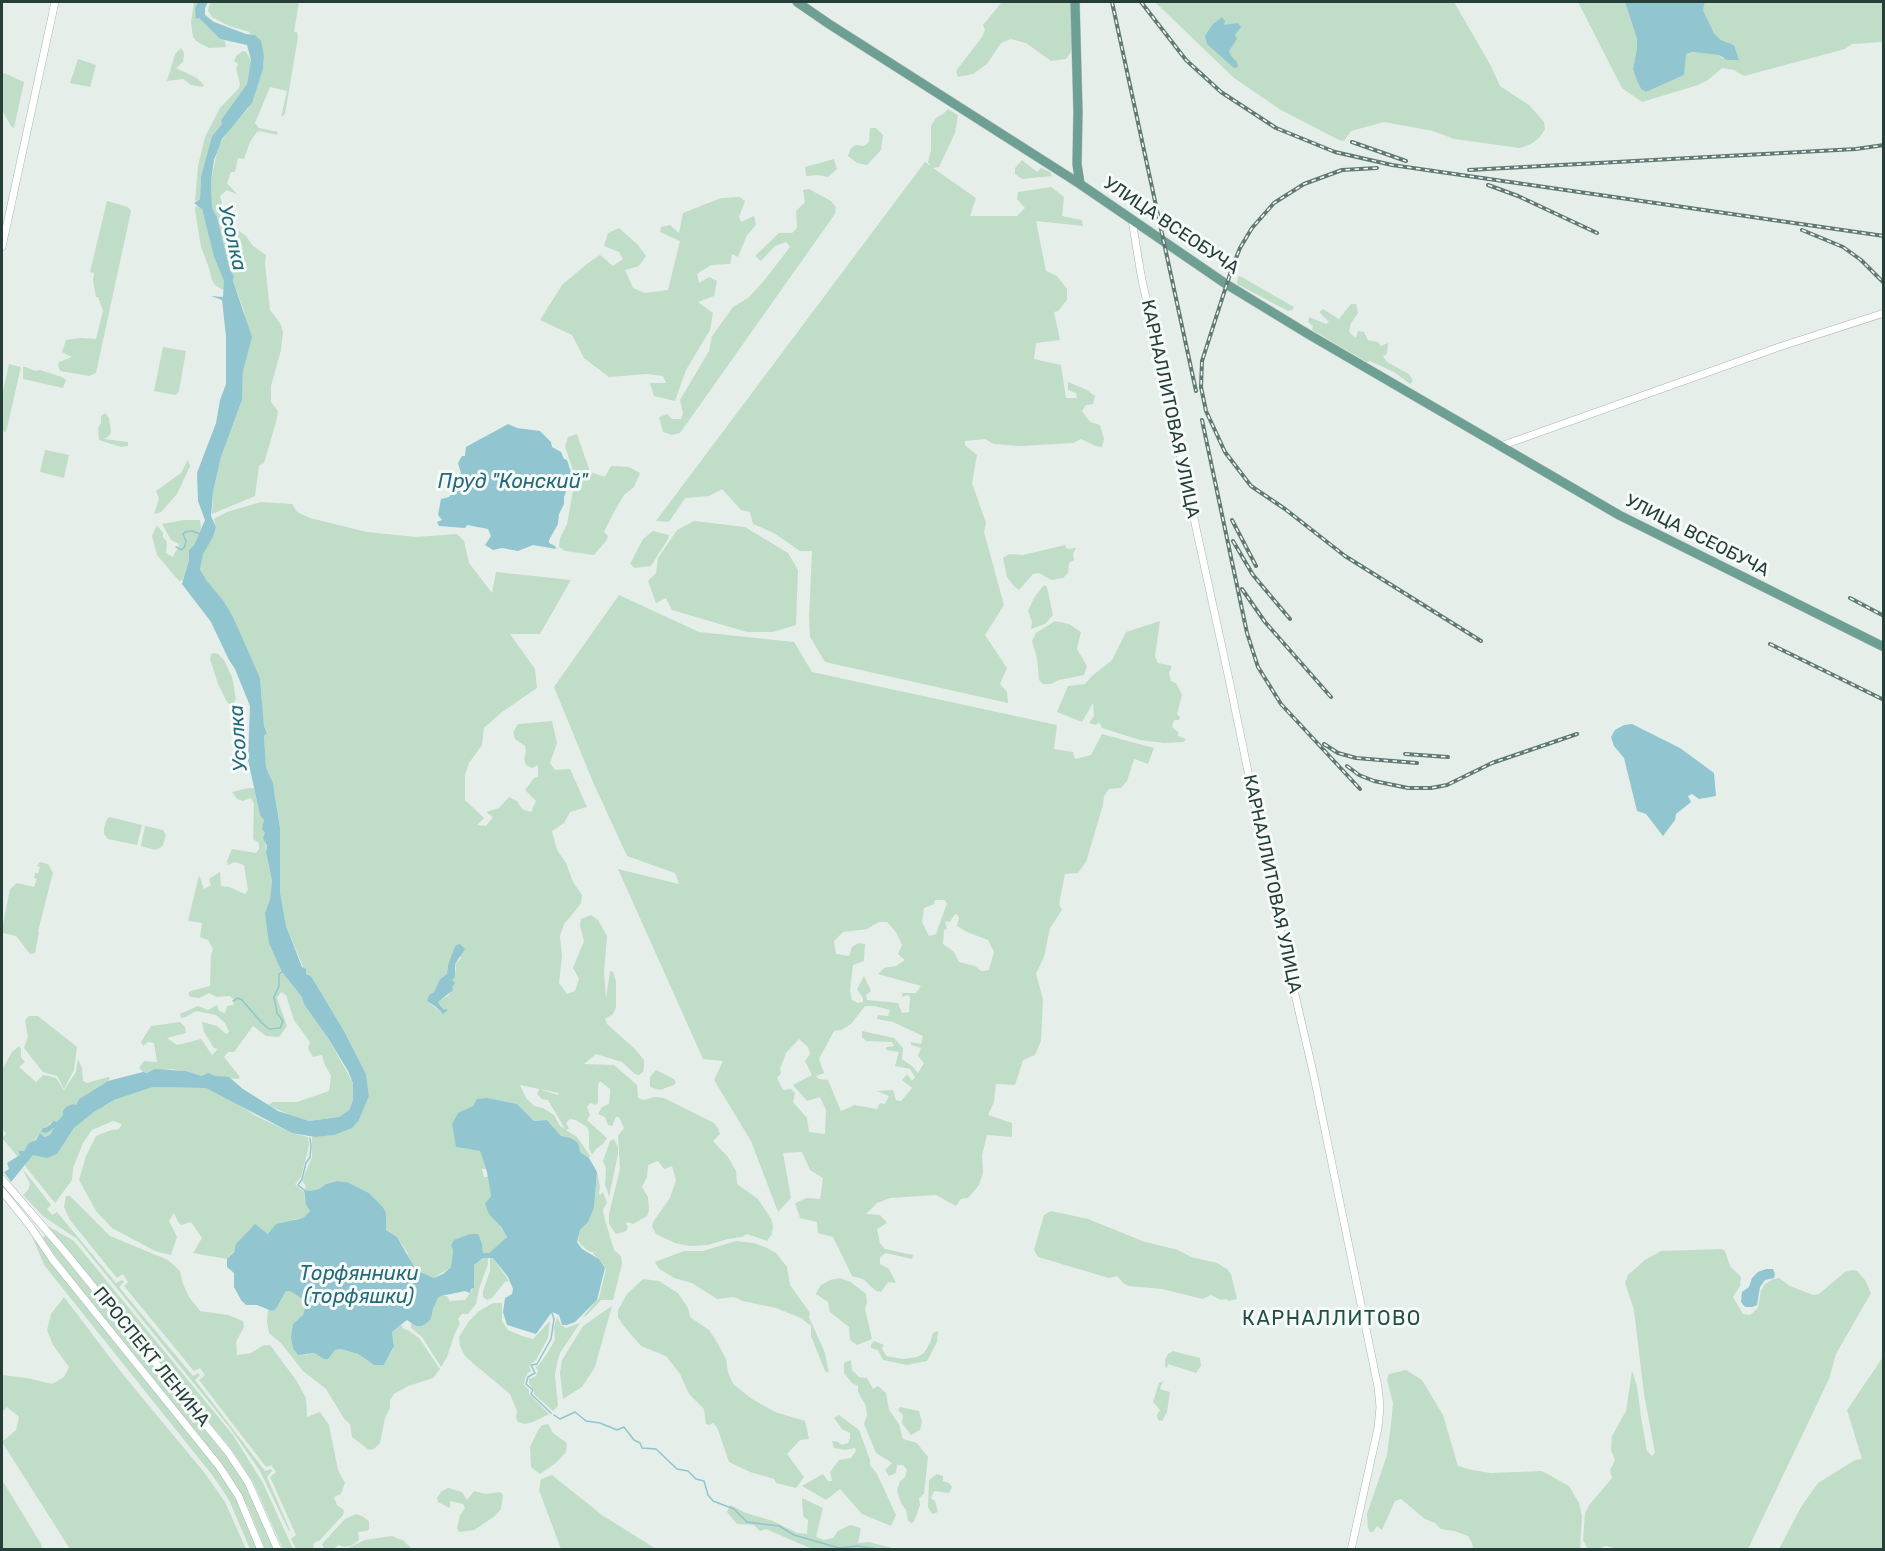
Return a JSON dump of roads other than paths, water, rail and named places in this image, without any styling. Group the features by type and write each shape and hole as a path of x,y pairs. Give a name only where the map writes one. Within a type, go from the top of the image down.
{"main road":[{"name":"УЛИЦА ВСЕОБУЧА","path":"797,2 1080,184 1226,284 1308,334 1618,515 1884,647"},
{"path":"1075,2 1077,164 1080,184"}],"street":[{"path":"2,246 56,2"},
{"name":"КАРНАЛЛИТОВАЯ УЛИЦА","path":"1132,220 1138,258 1230,684 1284,948 1313,1072 1378,1387 1380,1407 1378,1428 1351,1550"},
{"path":"1501,446 1768,351 1884,313"},
{"name":"ПРОСПЕКТ ЛЕНИНА","path":"2,1179 53,1260 219,1466 239,1497 261,1550"},
{"name":"ПРОСПЕКТ ЛЕНИНА","path":"2,1191 65,1252 228,1452 248,1482 278,1550"}],"water":[{"path":"198,2 208,2 205,15 214,22 255,35 261,41 264,56 263,69 252,103 222,139 214,160 211,181 212,208 217,217 230,270 234,276 233,281 252,337 243,371 242,400 221,457 213,492 211,516 216,527 203,554 200,569 233,617 260,678 264,726 267,733 264,736 266,767 273,783 280,828 280,892 286,926 302,967 306,969 306,974 311,976 344,1031 366,1074 369,1096 359,1120 352,1128 334,1135 315,1137 292,1133 206,1088 153,1087 114,1100 94,1112 74,1128 57,1154 47,1158 33,1155 11,1182 4,1172 9,1169 7,1163 20,1155 19,1151 24,1151 40,1133 44,1137 50,1135 54,1128 46,1133 41,1132 43,1128 54,1121 57,1122 66,1107 76,1105 79,1099 108,1081 147,1073 154,1069 186,1071 202,1076 208,1073 229,1077 243,1089 278,1111 309,1121 339,1117 349,1110 353,1100 353,1083 348,1071 304,1004 302,997 282,972 269,943 265,913 270,899 272,881 266,852 267,846 263,838 264,820 260,815 248,760 250,706 235,669 211,622 182,584 189,560 189,550 194,545 205,520 198,501 197,473 216,423 220,400 226,384 226,336 222,300 211,296 223,297 224,281 214,257 202,209 194,203 200,199 201,176 212,136 247,84 251,60 247,45 220,39 199,18 196,19 195,8"},
{"path":"1625,2 1705,2 1703,10 1714,33 1721,40 1734,45 1739,60 1727,60 1719,55 1693,52 1686,54 1684,75 1646,92 1641,89 1633,69 1637,39"},
{"path":"1222,17 1225,21 1224,25 1238,23 1241,27 1229,51 1238,67 1234,68 1207,44 1205,36 1212,25"},
{"name":"Пруд \"Конский\"","path":"508,424 517,428 540,431 551,442 552,447 561,452 567,460 571,472 564,504 559,514 558,524 549,540 549,543 556,549 533,545 518,551 502,548 493,550 485,545 491,536 488,529 467,525 465,528 439,526 437,522 442,520 438,515 441,499 449,497 457,487 456,483 461,473 458,463 462,456 465,456 466,447"},
{"path":"1632,724 1680,748 1714,773 1716,796 1699,799 1692,794 1688,796 1691,802 1676,814 1675,820 1663,836 1646,814 1637,811 1624,758 1614,746 1611,737 1615,730"},
{"path":"460,944 465,949 455,964 453,990 438,1002 443,1009 448,1010 443,1014 427,1001 440,979 447,974 455,946"},
{"name":"Торфянники (торфяшки)","path":"487,1098 517,1104 534,1121 547,1120 561,1136 571,1138 578,1143 580,1152 589,1158 597,1172 594,1208 588,1222 580,1230 577,1242 582,1249 599,1259 605,1268 597,1300 575,1322 567,1325 562,1325 559,1315 552,1312 536,1334 507,1325 503,1312 505,1298 512,1294 513,1289 508,1277 493,1258 483,1258 474,1265 474,1288 470,1293 465,1291 441,1296 427,1323 416,1326 407,1320 392,1332 394,1346 384,1365 374,1365 358,1354 341,1349 335,1350 328,1359 314,1353 298,1355 293,1348 291,1337 293,1324 303,1315 306,1305 304,1300 286,1291 276,1309 272,1311 257,1305 246,1305 234,1287 234,1273 227,1267 227,1259 234,1252 236,1244 255,1224 268,1234 276,1224 303,1218 310,1211 306,1204 304,1190 319,1189 337,1181 347,1182 369,1193 383,1207 386,1213 386,1230 397,1237 416,1270 434,1278 443,1274 451,1267 453,1250 451,1245 454,1240 470,1234 478,1234 483,1253 489,1253 507,1237 489,1214 485,1204 491,1196 487,1172 480,1151 456,1147 452,1124 458,1113 473,1106 477,1099"},
{"path":"1773,1269 1774,1278 1765,1280 1760,1287 1757,1305 1745,1307 1741,1302 1742,1292 1749,1287 1752,1278 1758,1272"}],"waterway":[{"path":"176,547 182,550 185,546 186,541 183,534 185,532 192,531 200,534"},
{"path":"233,1001 238,998 242,1000 269,1029 280,1028 283,1021 277,1013 274,997 279,986 279,974 282,972"},
{"path":"304,1190 298,1185 310,1157 310,1138"},
{"path":"551,1310 554,1319 551,1339 537,1364 531,1365 535,1373 528,1377 526,1384 533,1390 531,1394 551,1413"},
{"path":"554,1415 560,1419 575,1412 586,1421 600,1423 617,1430 624,1427 642,1448 656,1449 677,1469 688,1471 696,1479 704,1481 708,1495 713,1501 734,1509 747,1522 779,1526 794,1535 839,1548 857,1546 884,1550"}],"railway":[{"path":"1112,2 1196,391"},
{"path":"1141,2 1186,60 1221,92 1276,128 1335,152 1392,165 1884,236"},
{"path":"1352,142 1406,161"},
{"path":"1469,170 1856,149 1884,145"},
{"path":"1377,168 1342,170 1304,184 1274,203 1252,228 1232,268 1202,361 1201,387 1206,411 1225,452 1251,486 1285,509 1345,556 1481,641"},
{"path":"1488,185 1518,196 1597,233"},
{"path":"1802,230 1843,247 1861,260 1884,283"},
{"path":"1202,420 1247,633 1258,667 1281,704 1360,789"},
{"path":"1232,520 1256,566"},
{"path":"1233,541 1253,575 1290,619"},
{"path":"1242,589 1265,622 1331,697"},
{"path":"1850,598 1884,616"},
{"path":"1770,644 1884,700"},
{"path":"1347,766 1359,775 1374,781 1408,788 1431,788 1447,785 1492,763 1577,734"},
{"path":"1324,744 1338,753 1356,758 1417,763"},
{"path":"1405,754 1448,757"}],"district":[{"name":"КАРНАЛЛИТОВО","path":"1332,1319"}],"water label":[{"name":"Усолка","path":"232,238"},
{"name":"Усолка","path":"239,738"}]}
